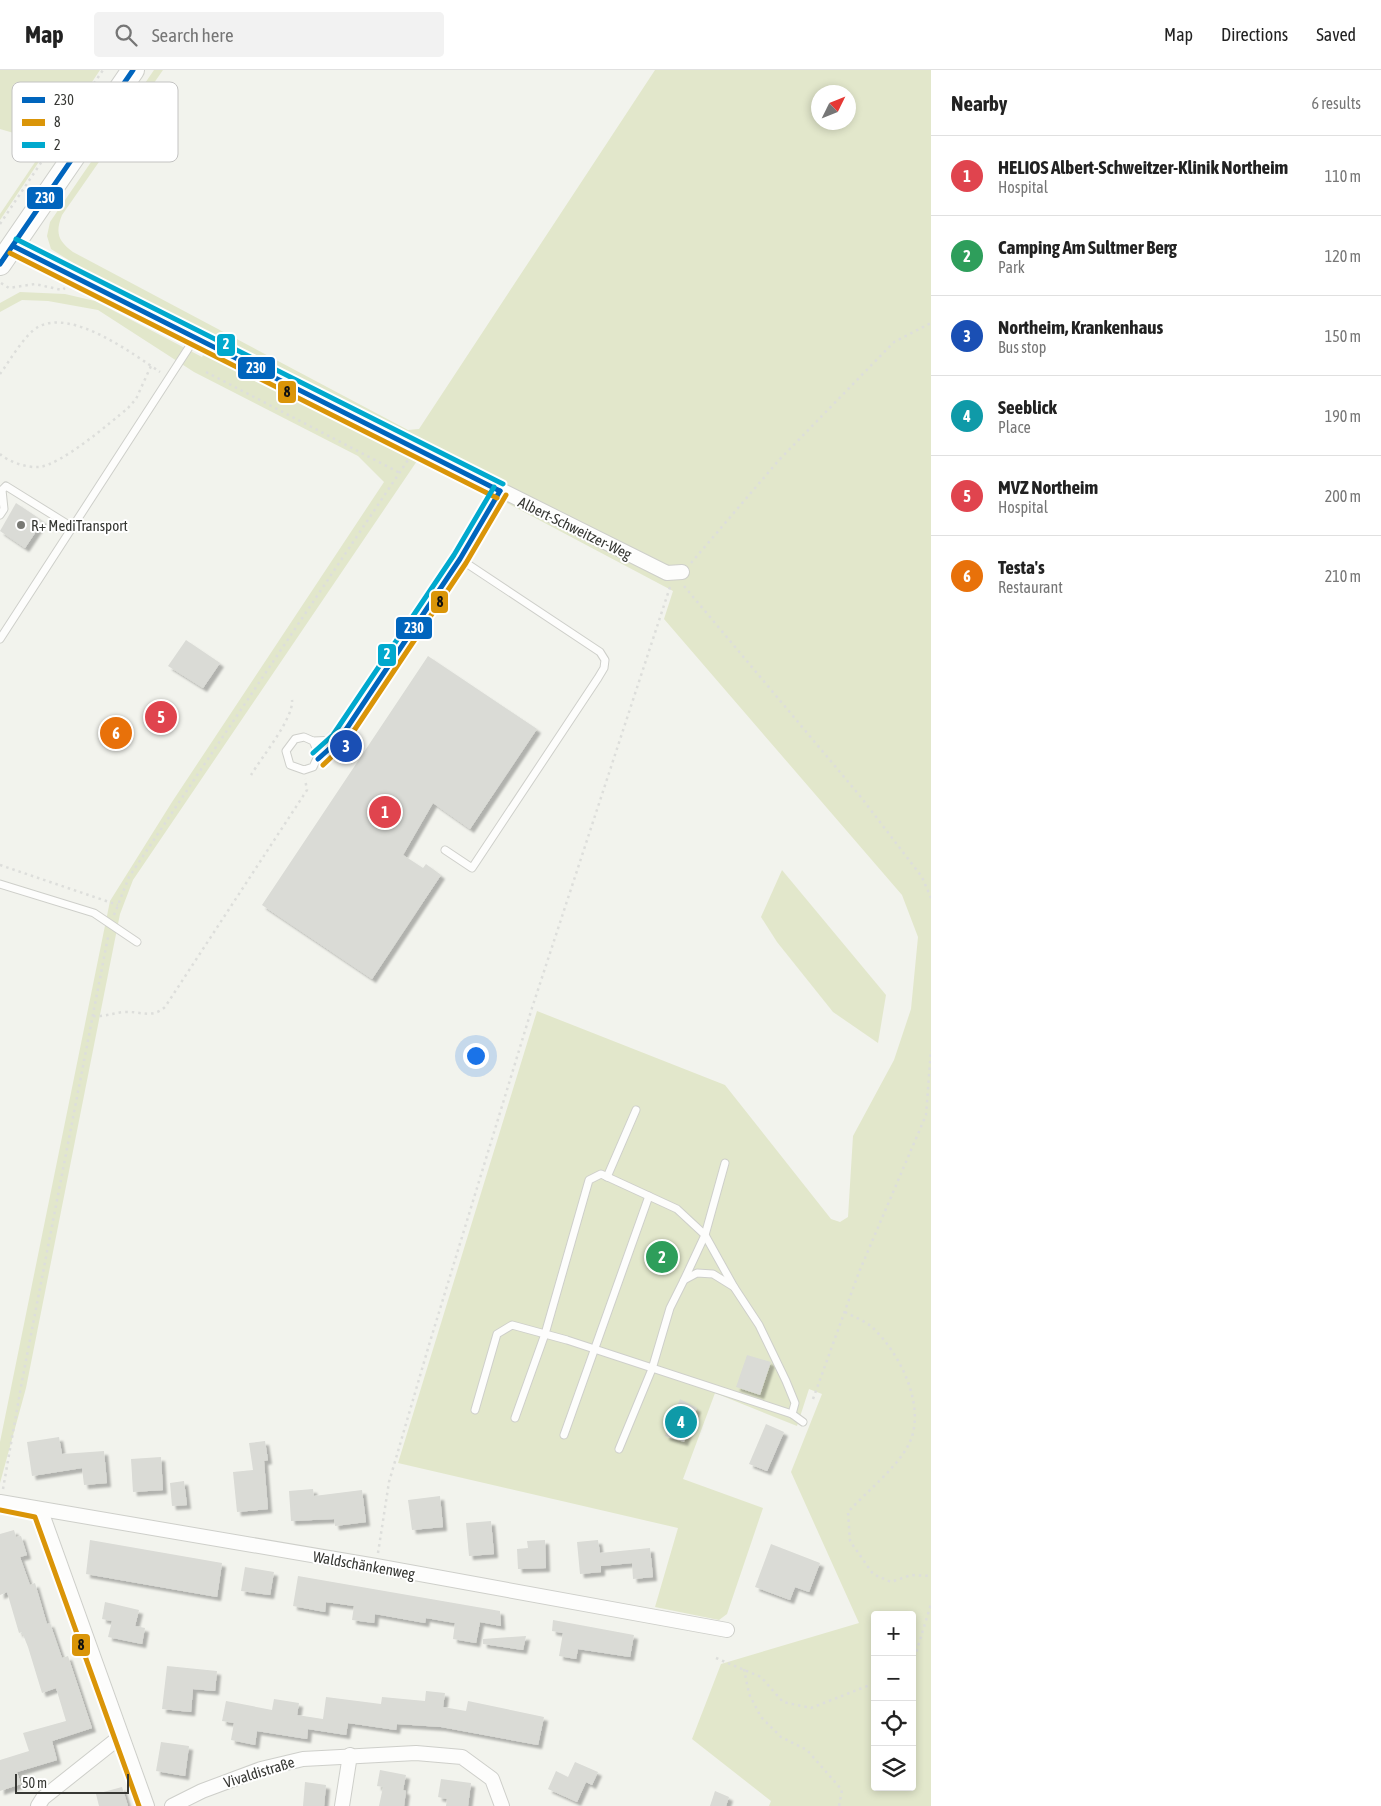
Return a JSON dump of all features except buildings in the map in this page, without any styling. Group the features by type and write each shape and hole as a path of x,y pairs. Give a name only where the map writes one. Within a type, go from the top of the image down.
{"main road":[{"path":"124,82 132,70"},
{"path":"0,264 70,162"}],"street":[{"name":"Albert-Schweitzer-Weg","path":"14,246 78,280 500,491 667,573 680,576"},
{"name":"Waldschänkenweg","path":"0,1502 376,1566 728,1630"},
{"path":"41,1510 148,1806"},
{"path":"38,1806 43,1798 122,1736"},
{"name":"Vivaldistraße","path":"172,1806 202,1791 261,1768 303,1759 350,1755 416,1753 462,1757 492,1779 502,1806"},
{"path":"342,1806 350,1755"}],"lane":[{"path":"0,639 195,338"},
{"path":"0,515 4,509 2,490 6,486 72,527"},
{"path":"339,740 313,741 304,737 295,739 286,751 290,765 304,770 313,767 318,759 339,740 460,559 500,491"},
{"path":"445,850 472,868 598,678 604,668 605,660 600,652 460,559"},
{"path":"313,741 319,749 318,759"},
{"path":"0,884 94,913 137,942"},
{"path":"607,1177 636,1110"},
{"path":"619,1449 652,1369 670,1308 705,1235 725,1163"},
{"path":"515,1418 545,1334 589,1180 601,1174 677,1209 705,1235 734,1287 759,1326 786,1381 794,1403 792,1414"},
{"path":"564,1435 649,1196"},
{"path":"684,1280 697,1273 713,1274 734,1287"},
{"path":"475,1410 497,1334 512,1325 594,1349 792,1414 803,1422"}],"path":[{"path":"95,82 103,70"},
{"path":"0,224 41,162"},
{"path":"0,282 9,288 35,284 62,290 78,280"},
{"path":"0,374 38,327 54,322 75,326 114,341 151,366 136,399 128,408 55,462 39,467 20,465 0,454"},
{"path":"376,1566 389,1482 512,1074 670,587 779,460 894,342 931,323"},
{"path":"206,372 400,473"},
{"path":"0,1502 111,923 128,877 416,449"},
{"path":"680,576 860,796 922,877 931,898"},
{"path":"251,775 283,724 292,706 292,700"},
{"path":"283,724 290,728"},
{"path":"275,737 282,741"},
{"path":"93,1016 106,1017 129,1012 147,1015 161,1011 165,1007 307,790 304,770"},
{"path":"0,865 118,905"},
{"path":"812,1399 859,1272 926,1115 931,1050"},
{"path":"845,1312 872,1326 900,1360 908,1381 916,1423 909,1444 891,1469 848,1512 850,1541 873,1574 891,1582 911,1575 931,1576"},
{"path":"916,1653 931,1604"},
{"path":"716,1658 761,1677 782,1702 811,1708 871,1685"},
{"path":"744,1669 749,1694 760,1717 781,1737 807,1750 842,1790 839,1806"}],"green space":[{"path":"0,70 100,70 92,82 12,82 12,132 0,129"},
{"path":"154,70 163,70 155,82 146,82"},
{"path":"655,70 931,70 931,1806 769,1806 771,1801 692,1739 721,1664 859,1623 791,1472 822,1394 809,1389 797,1426 715,1393 683,1479 763,1508 727,1614 719,1620 655,1607 678,1528 398,1463 537,1011 725,1085 831,1219 840,1222 848,1217 853,1136 894,1060 911,1009 918,937 902,895 664,619 673,591 507,503 417,461 133,880 120,914 26,1388 0,1483 0,1442 110,901 172,802 384,482 358,456 194,372 98,310 48,301 22,300 0,312 0,303 20,292 65,294 95,301 202,357 214,335 94,276 51,249 47,236 50,222 91,162 99,162 62,215 58,232 59,236 64,244 73,252 408,430 419,429"},
{"path":"35,162 39,162 0,220 0,214"},
{"path":"782,870 886,995 878,1043 833,1012 777,942 761,917"}],"transit line":[{"name":"230","path":"125,82 133,70"},
{"name":"230","path":"0,264 70,162"},
{"name":"2","path":"16,239 503,484"},
{"name":"230","path":"13,246 500,491"},
{"name":"8","path":"10,253 497,498"},
{"name":"2","path":"313,753 333,735 454,555 494,487"},
{"name":"230","path":"318,759 339,740 460,559 500,491"},
{"name":"8","path":"323,765 345,744 466,563 506,495"},
{"name":"8","path":"0,1510 35,1517 139,1806"}],"place":[{"name":"R+ MediTransport","path":"21,525"},
{"name":"MVZ Northeim","path":"161,717"},
{"name":"Testa's","path":"116,733"},
{"name":"Northeim, Krankenhaus","path":"346,746"},
{"name":"HELIOS Albert-Schweitzer-Klinik Northeim","path":"385,812"},
{"name":"Camping Am Sultmer Berg","path":"662,1257"},
{"name":"Seeblick","path":"681,1422"}]}
